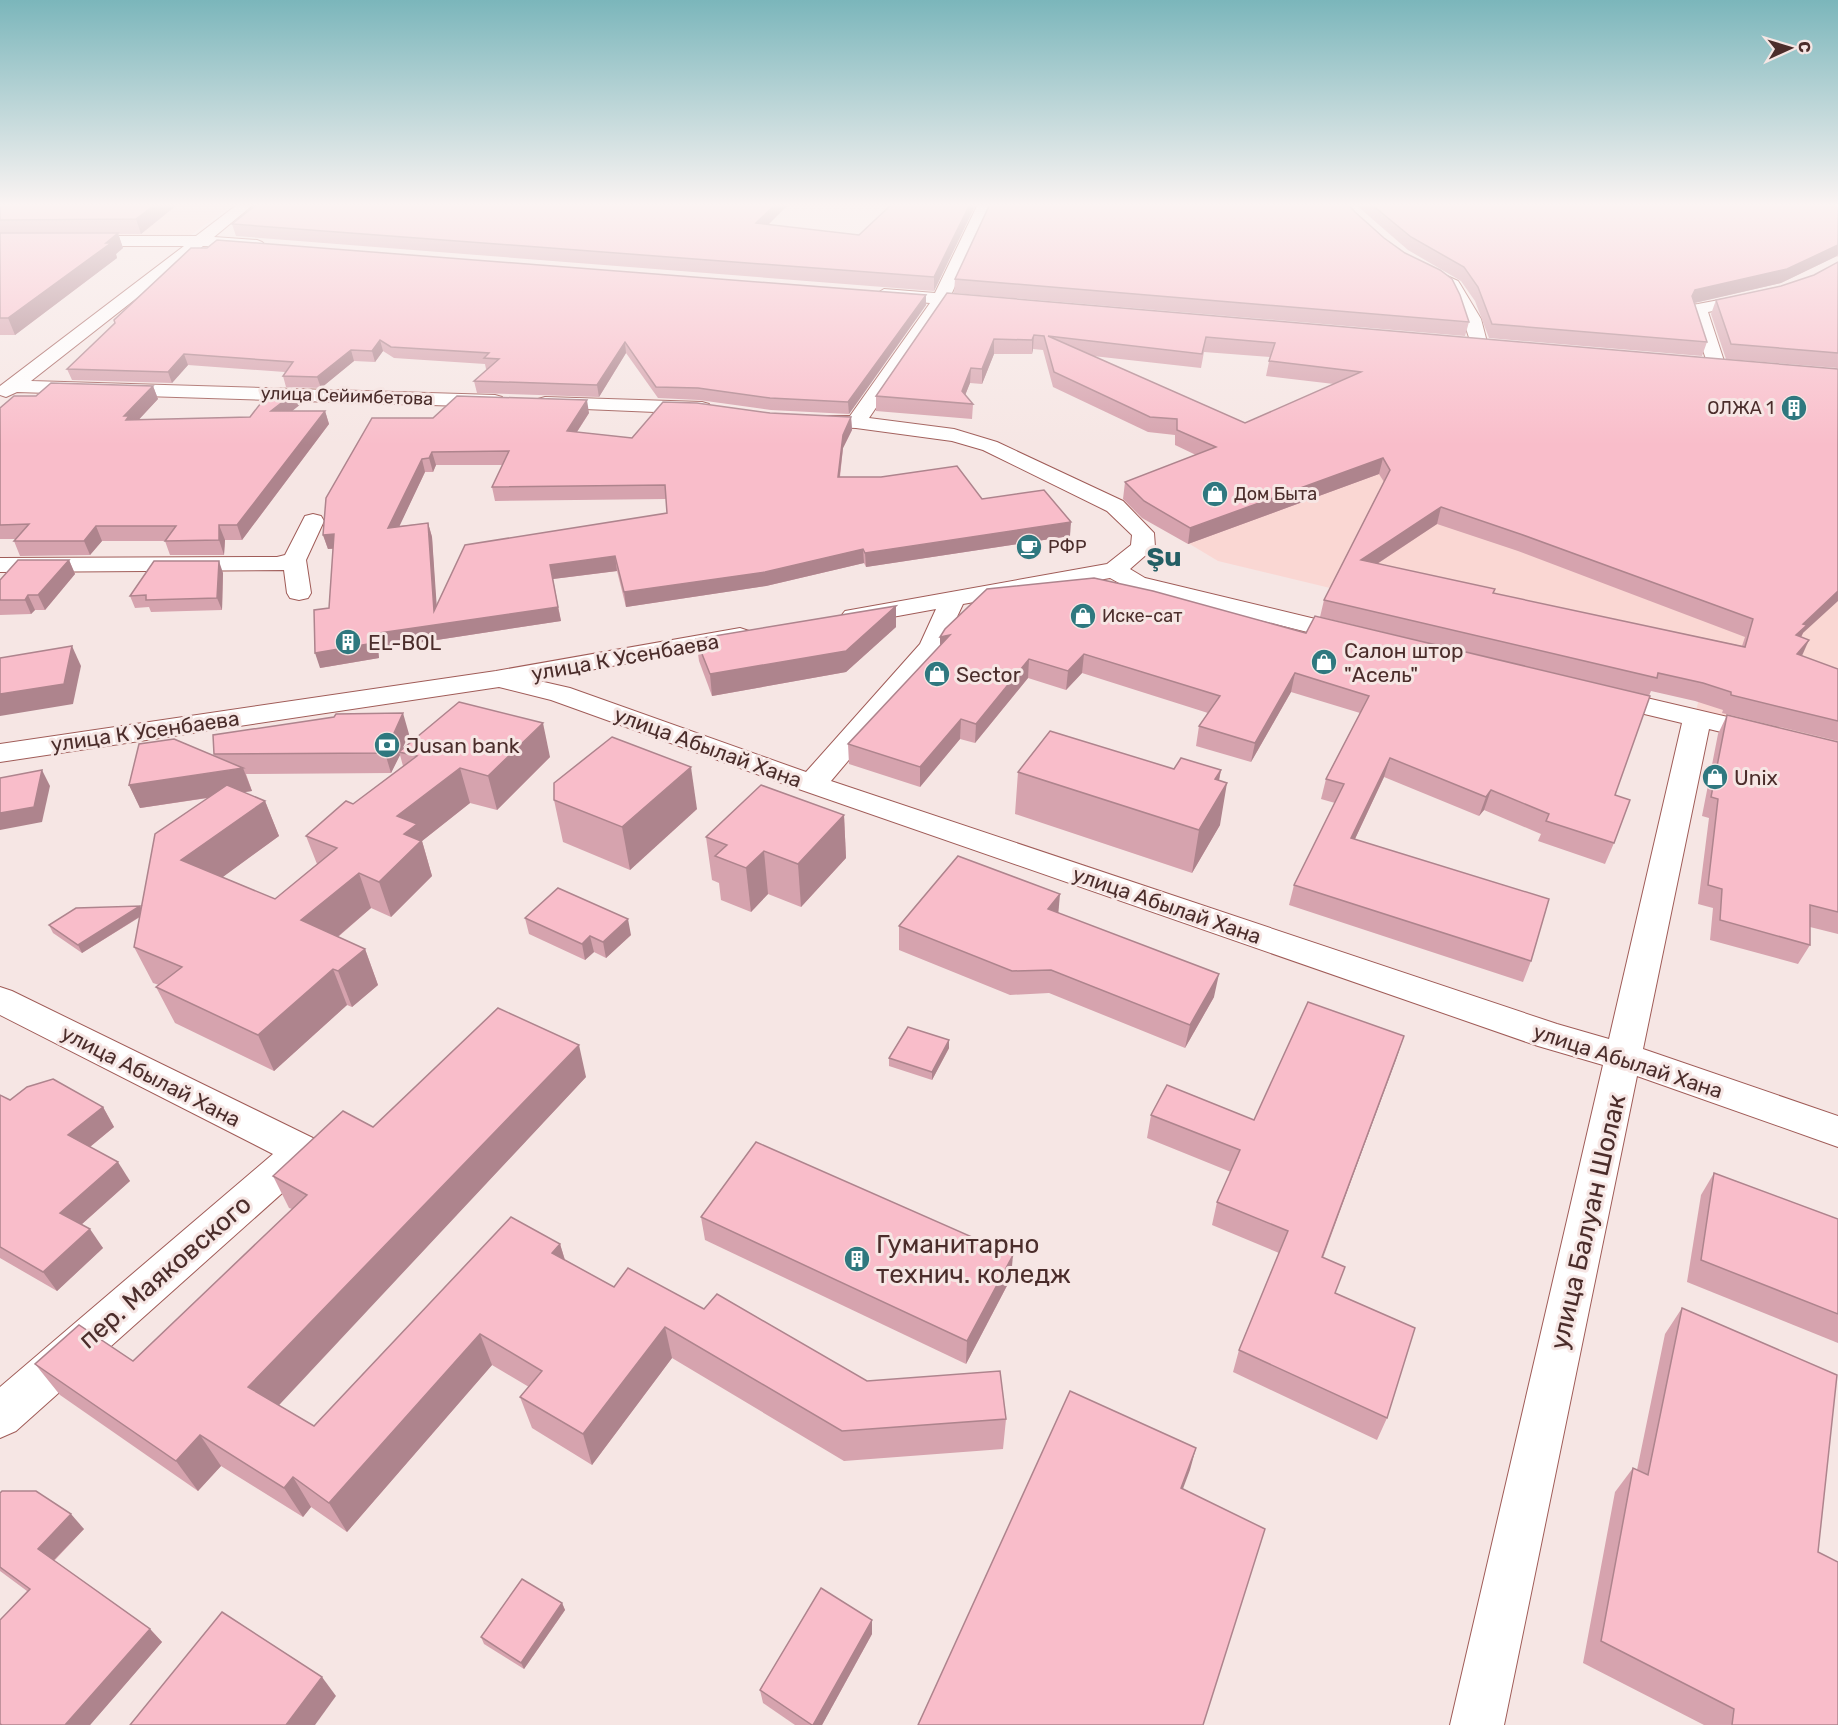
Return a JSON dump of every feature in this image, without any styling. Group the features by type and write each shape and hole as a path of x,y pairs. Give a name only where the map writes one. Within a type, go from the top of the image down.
{"street":[{"path":"7,391 143,284"},
{"path":"856,422 940,299 947,284"},
{"path":"1452,284 1485,346 1456,344"},
{"path":"871,293 999,304"},
{"path":"1738,366 1710,364 1698,309 1776,294"},
{"name":"улица Сейимбетова","path":"7,391 516,402 699,408 720,411"},
{"path":"792,419 856,422 954,435 990,446 1115,506 1143,533 1143,547 1114,570 824,621"},
{"path":"299,593 294,560 313,521"},
{"path":"0,565 277,564 294,560"},
{"path":"1114,570 1137,583 1375,640"},
{"path":"812,784 932,646 953,598"},
{"name":"улица К Усенбаева","path":"0,753 496,679 766,632"},
{"name":"улица Абылай Хана","path":"496,679 560,694 812,784 1551,1036 1625,1057 1838,1132"},
{"path":"1581,691 1838,752"},
{"name":"улица Балуан Шолак","path":"1478,1725 1697,719"},
{"name":"улица Абылай Хана","path":"0,1000 303,1151"},
{"name":"пер. Маяковского","path":"0,1416 303,1151"}],"shaded area":[{"path":"1838,386 1838,744 1696,711 1704,678 1218,561 1178,537 1455,429"}],"building":[{"path":"0,284 54,284 8,318 0,318"},
{"path":"152,284 791,284 926,295 848,402 770,398 698,388 656,387 625,342 597,385 474,381 499,359 484,358 489,353 391,347 380,340 372,351 351,350 317,377 283,376 293,362 184,354 168,372 67,369 115,323 114,320"},
{"path":"1021,284 1455,284 1469,322"},
{"path":"1476,284 1719,284 1695,290 1692,296 1707,342 1492,324"},
{"path":"1838,284 1838,353 1731,344 1716,300 1781,286"},
{"path":"947,293 1838,369 1838,591 1803,624 1807,625 1796,635 1809,640 1797,654 1838,669 1838,721 1731,695 1731,692 1703,683 1658,673 1657,678 1324,600 1390,470 1383,458 1190,528 1144,501 1125,482 1216,447 1177,430 1177,419 1150,417 1054,372 1044,336 1034,335 1032,340 994,339 982,369 971,368 962,391 973,404 876,396","holes":["1048,336 1202,354 1206,337 1275,343 1269,361 1361,372 1245,423","1441,507 1753,619 1745,647 1493,593 1495,589 1361,560"]},
{"path":"51,383 153,386 124,416 129,416 126,420 250,417 271,390 298,390 271,411 325,411 237,525 219,525 219,540 165,541 176,526 96,526 84,541 14,541 29,524 0,525 0,408 14,396 36,396"},
{"path":"457,396 587,400 567,431 632,438 663,402 697,403 770,413 851,417 843,435 838,477 881,477 957,466 982,499 1044,490 1071,522 865,553 863,549 765,572 624,592 615,556 550,565 558,607 373,634 374,643 315,653 314,610 329,608 334,534 323,535 326,498 372,418 433,418","holes":["509,451 492,487 665,485 667,513 465,545 434,611 428,523 388,528 422,459 429,458 432,452"]},
{"path":"18,560 69,560 38,595 28,595 25,600 0,600 0,580"},
{"path":"154,561 219,561 217,598 146,600 146,595 130,596"},
{"path":"1094,578 1153,591 1306,633 1315,616 1650,696 1615,795 1630,800 1614,843 1546,821 1549,814 1491,790 1486,797 1390,758 1351,838 1549,899 1531,961 1294,885 1344,784 1326,779 1369,696 1295,673 1255,743 1199,726 1220,696 1084,654 1068,671 1029,659 976,724 961,719 920,767 848,744 950,635 940,637 945,629 987,589"},
{"path":"896,606 846,651 710,674 696,639"},
{"path":"72,646 64,684 0,694 0,658"},
{"path":"459,702 543,723 488,776 460,768 397,816 417,824 404,834 421,841 379,882 359,873 301,920 365,949 338,971 333,969 258,1035 156,987 182,967 134,947 155,834 227,785 265,801 181,860 275,899 337,848 306,836 346,801 353,804 417,756 399,752"},
{"path":"403,713 385,753 214,754 213,735 334,717 336,714"},
{"path":"1727,715 1838,742 1838,912 1810,905 1810,945 1720,920 1722,889 1708,885 1718,799 1711,797"},
{"path":"1050,731 1174,769 1181,758 1221,770 1215,779 1227,783 1199,830 1018,772"},
{"path":"612,737 691,767 622,827 554,800 554,783"},
{"path":"174,739 243,768 129,785 139,744"},
{"path":"42,770 34,807 0,813 0,778"},
{"path":"761,785 844,815 798,864 764,851 746,868 715,856 727,845 706,837"},
{"path":"958,856 1060,894 1048,909 1219,974 1190,1025 1051,970 1012,971 899,926"},
{"path":"558,888 628,919 603,942 590,936 582,944 525,918"},
{"path":"140,906 78,945 49,925 76,908"},
{"path":"1308,1002 1404,1036 1322,1257 1345,1267 1335,1293 1415,1328 1387,1418 1239,1350 1288,1231 1217,1202 1240,1150 1151,1115 1167,1085 1254,1120"},
{"path":"498,1008 579,1045 248,1387 314,1426 511,1217 560,1244 552,1253 614,1287 628,1268 704,1309 717,1294 867,1381 1000,1371 1006,1419 842,1431 665,1327 583,1434 520,1397 542,1371 480,1334 329,1503 293,1477 284,1488 200,1435 176,1461 35,1364 79,1325 133,1361 307,1195 273,1176 343,1111 373,1127"},
{"path":"908,1027 949,1040 932,1072 889,1058"},
{"path":"53,1079 103,1107 68,1135 118,1162 60,1213 90,1229 43,1272 0,1247 0,1095 10,1100 27,1087"},
{"name":"Гуманитарно технич. коледж","path":"756,1142 1013,1255 967,1341 701,1217"},
{"path":"1714,1173 1838,1219 1838,1314 1701,1260"},
{"path":"1682,1308 1837,1375 1818,1552 1838,1562 1838,1725 1732,1725 1734,1709 1601,1641 1633,1468 1648,1475"},
{"path":"1070,1391 1196,1448 1181,1488 1265,1529 1203,1725 918,1725"},
{"path":"2,1491 36,1491 71,1514 38,1549 150,1629 65,1725 0,1724 0,1620 30,1589 0,1567 0,1493"},
{"path":"522,1579 562,1603 521,1663 481,1637"},
{"path":"821,1588 872,1620 812,1725 760,1690"},
{"path":"222,1612 322,1677 286,1725 130,1725"}],"place":[{"name":"ОЛЖА 1","path":"1794,408"},
{"name":"Дом Быта","path":"1215,494"},
{"name":"РФР","path":"1029,547"},
{"name":"Иске-сат","path":"1083,616"},
{"name":"EL-BOL","path":"348,642"},
{"name":"Салон штор \"Асель\"","path":"1324,662"},
{"name":"Sector","path":"937,674"},
{"name":"Jusan bank","path":"387,745"},
{"name":"Unix","path":"1715,777"},
{"name":"Гуманитарно технич. коледж","path":"857,1259"}],"district":[{"name":"Şu","path":"1164,557"}]}
